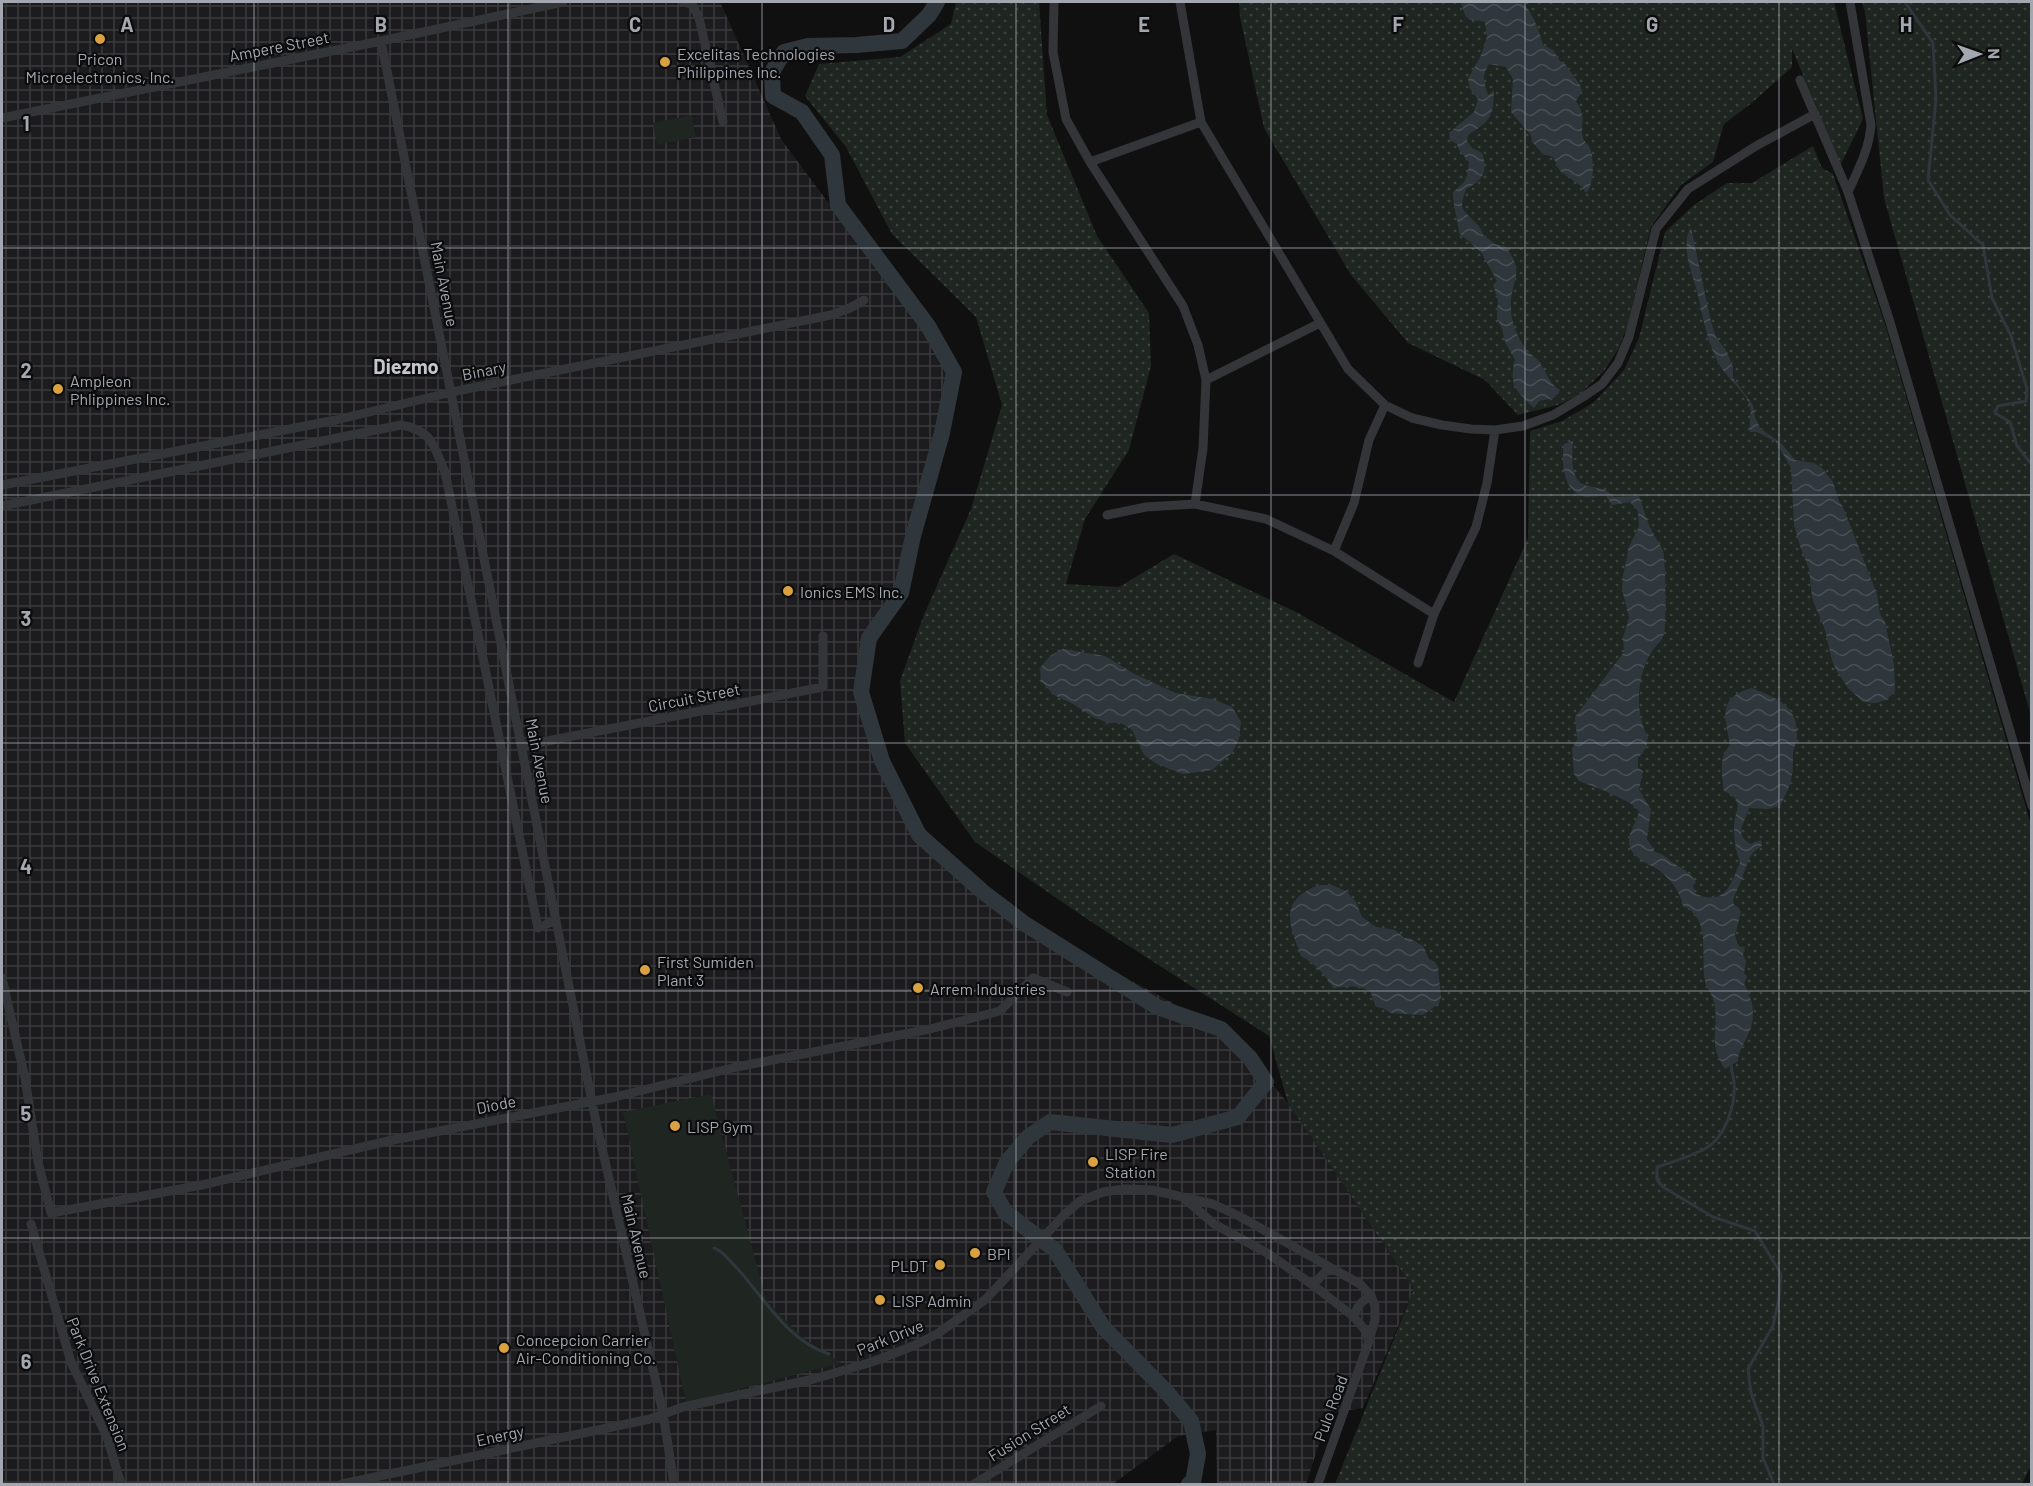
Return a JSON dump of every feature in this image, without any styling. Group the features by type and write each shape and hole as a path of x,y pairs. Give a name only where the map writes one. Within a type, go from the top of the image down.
{"street":[{"name":"Ampere Street","path":"2,118 563,2"},
{"path":"684,2 692,4 699,18 723,122"},
{"path":"1054,2 1053,52 1066,119 1090,162 1183,306 1198,345 1206,380 1203,448 1194,504"},
{"path":"1180,2 1201,122 1347,369 1385,405 1412,418 1442,425 1495,430 1523,426 1553,415 1602,384 1618,363 1629,338 1656,229 1688,189 1756,146 1815,114"},
{"path":"1848,192 1870,140 1871,125 1850,2"},
{"name":"Main Avenue","path":"381,41 591,1101 663,1413 674,1485"},
{"path":"1800,80 1848,192 1893,334 2031,806"},
{"path":"1090,162 1201,122"},
{"name":"Binary","path":"2,485 316,424 452,392 831,315 864,300"},
{"path":"1206,380 1320,322"},
{"path":"1334,551 1354,503 1369,440 1385,405"},
{"path":"2,506 401,424 418,428 431,439 446,472 538,928 556,920"},
{"path":"1418,663 1434,614 1476,527 1487,483 1495,430"},
{"path":"1107,515 1146,507 1194,504 1266,519 1334,551 1434,614"},
{"name":"Circuit Street","path":"522,746 823,687 823,636"},
{"name":"Diode","path":"2,978 25,1078 38,1162 51,1213 202,1185 388,1141 615,1097 732,1068 930,1029 1000,1011 1033,978 1067,992"},
{"name":"Park Drive","path":"663,1413 872,1362 937,1334 986,1299 1064,1215 1080,1201 1103,1192 1125,1189 1152,1190 1213,1204 1239,1216 1360,1284 1371,1296"},
{"name":"Park Drive","path":"1185,1199 1214,1224 1267,1253 1313,1285 1354,1317 1365,1330 1369,1341"},
{"name":"Park Drive Extension","path":"31,1224 71,1362 107,1437 121,1485"},
{"path":"1313,1285 1325,1272 1334,1269"},
{"path":"1354,1317 1357,1306 1371,1296 1375,1306 1375,1320 1369,1341"},
{"name":"Pulo Road","path":"1318,1485 1369,1341"},
{"name":"Fusion Street","path":"974,1485 1101,1406"},
{"name":"Energy","path":"342,1485 650,1419 663,1413"}],"shaded area":[{"path":"2,2 720,2 781,139 954,372 942,433 913,536 901,593 869,638 861,692 882,761 919,835 983,892 1026,924 1221,1029 1250,1058 1288,1103 1414,1289 1363,1408 1329,1413 1306,1484 1217,1484 1216,1430 1178,1436 1113,1484 2,1484"},
{"path":"956,2 1039,2 1047,115 1097,236 1149,313 1151,366 1129,450 1085,519 1066,584 1119,587 1174,554 1298,613 1454,702 1528,538 1530,431 1562,421 1593,403 1624,370 1639,338 1665,232 1694,205 1727,183 1752,183 1813,146 1822,168 1833,174 1885,324 2031,825 2032,1463 2022,1484 1335,1484 1414,1289 1288,1103 1269,1036 1090,921 975,842 905,743 900,681 923,617 971,509 1002,405 976,317 892,234 846,147 805,96 819,64 900,57 951,24"},
{"path":"1239,2 1834,2 1863,119 1839,168 1792,49 1792,67 1724,124 1713,162 1681,185 1651,227 1627,327 1619,348 1604,371 1579,395 1558,405 1518,415 1485,380 1408,343 1351,275 1264,128 1240,17"},
{"path":"1862,2 2031,2 2031,716 1884,198 1865,12"},
{"path":"692,115 696,137 657,145 653,123"},
{"path":"711,1094 766,1300 802,1337 841,1363 686,1403 623,1112"}],"water":[{"path":"1460,2 1522,2 1535,22 1543,45 1553,50 1560,61 1565,64 1582,91 1576,101 1582,112 1583,138 1590,149 1593,161 1592,179 1586,193 1581,186 1560,171 1553,157 1543,154 1532,142 1531,135 1511,112 1513,79 1506,67 1489,64 1486,68 1485,86 1488,95 1494,90 1493,107 1486,122 1468,135 1467,141 1472,148 1482,153 1485,165 1481,178 1466,189 1462,201 1463,207 1479,226 1483,235 1495,244 1506,247 1512,257 1516,272 1511,299 1514,326 1525,348 1560,390 1554,398 1539,401 1534,408 1513,382 1515,360 1505,342 1497,318 1498,299 1493,285 1497,281 1481,252 1459,233 1453,192 1465,179 1469,162 1457,144 1450,140 1449,133 1474,112 1478,99 1470,89 1468,79 1481,55 1487,37 1485,22 1467,18"},
{"path":"1691,228 1716,337 1727,352 1733,367 1733,378 1753,405 1760,428 1782,444 1795,460 1814,463 1822,468 1833,482 1877,594 1880,614 1885,622 1894,665 1895,691 1886,700 1875,703 1863,702 1848,688 1832,661 1825,630 1812,598 1809,569 1794,525 1791,468 1776,442 1757,432 1750,432 1750,405 1717,360 1706,331 1688,259 1687,242"},
{"path":"1573,441 1573,468 1582,484 1599,488 1614,497 1639,496 1650,527 1663,551 1666,587 1664,631 1646,662 1640,683 1639,706 1648,737 1646,748 1638,758 1638,768 1643,771 1639,790 1651,809 1647,839 1655,852 1691,875 1696,882 1693,886 1696,894 1714,897 1726,891 1740,862 1734,833 1738,807 1736,799 1724,791 1722,773 1722,761 1730,745 1726,726 1728,703 1741,692 1752,688 1783,704 1789,709 1796,724 1797,737 1793,753 1792,775 1780,806 1768,809 1749,808 1741,832 1745,840 1751,844 1761,840 1762,846 1750,857 1733,900 1734,905 1741,912 1735,935 1738,946 1745,947 1744,973 1747,976 1744,984 1751,999 1753,1014 1751,1028 1738,1061 1725,1069 1715,1045 1715,1006 1705,981 1703,939 1698,919 1683,906 1668,878 1637,857 1630,848 1630,835 1639,811 1630,803 1579,781 1574,774 1572,749 1577,739 1575,717 1624,652 1623,637 1629,618 1622,589 1623,576 1629,547 1639,526 1638,511 1630,502 1612,505 1606,496 1586,497 1572,490 1565,476 1563,459 1564,444"},
{"path":"1063,649 1105,656 1131,672 1175,693 1213,699 1232,707 1241,722 1239,739 1232,753 1212,770 1183,774 1157,764 1144,755 1132,730 1121,723 1108,723 1093,717 1054,695 1041,681 1040,668 1050,656"},
{"path":"1319,885 1332,885 1347,892 1356,902 1362,917 1376,927 1395,930 1404,938 1409,938 1423,946 1429,959 1438,967 1441,997 1439,1003 1423,1015 1390,1013 1383,1008 1376,1007 1370,991 1356,987 1333,988 1319,970 1301,956 1291,923 1290,914 1297,898"}],"waterway":[{"path":"937,2 929,15 902,41 808,46 784,52 772,72 773,96 802,112 832,155 838,205 928,326 954,372 942,433 913,536 901,593 869,638 861,692 882,761 919,835 983,892 1025,924 1157,1007 1221,1029 1250,1058 1266,1082 1238,1117 1172,1135 1050,1122 1028,1137 1007,1162 994,1192 1005,1212 1055,1250 1103,1327 1164,1389 1191,1421 1198,1454 1193,1482 1189,1484"},
{"path":"1905,2 1933,43 1936,99 1928,180 1950,215 1983,245 1992,298 2011,336 2027,389 2026,401 1998,406 1995,413 2010,422 2017,446 2032,465"},
{"path":"1731,1063 1734,1082 1733,1100 1728,1119 1719,1136 1701,1151 1657,1167 1657,1180 1663,1187 1713,1217 1755,1231 1781,1274 1773,1326 1748,1369 1751,1393 1763,1426 1763,1458 1774,1484"},
{"path":"714,1248 728,1258 788,1329 814,1348 829,1354"}],"place":[{"name":"Pricon Microelectronics, Inc.","path":"100,39"},
{"name":"Excelitas Technologies Philippines Inc.","path":"665,62"},
{"name":"Ampleon Phlippines Inc.","path":"58,389"},
{"name":"Ionics EMS Inc.","path":"788,591"},
{"name":"First Sumiden Plant 3","path":"645,970"},
{"name":"Arrem Industries","path":"918,988"},
{"name":"LISP Gym","path":"675,1126"},
{"name":"LISP Fire Station","path":"1093,1162"},
{"name":"BPI","path":"975,1253"},
{"name":"PLDT","path":"940,1265"},
{"name":"LISP Admin","path":"880,1300"},
{"name":"Concepcion Carrier Air-Conditioning Co.","path":"504,1348"}],"district":[{"name":"Diezmo","path":"406,366"}]}
